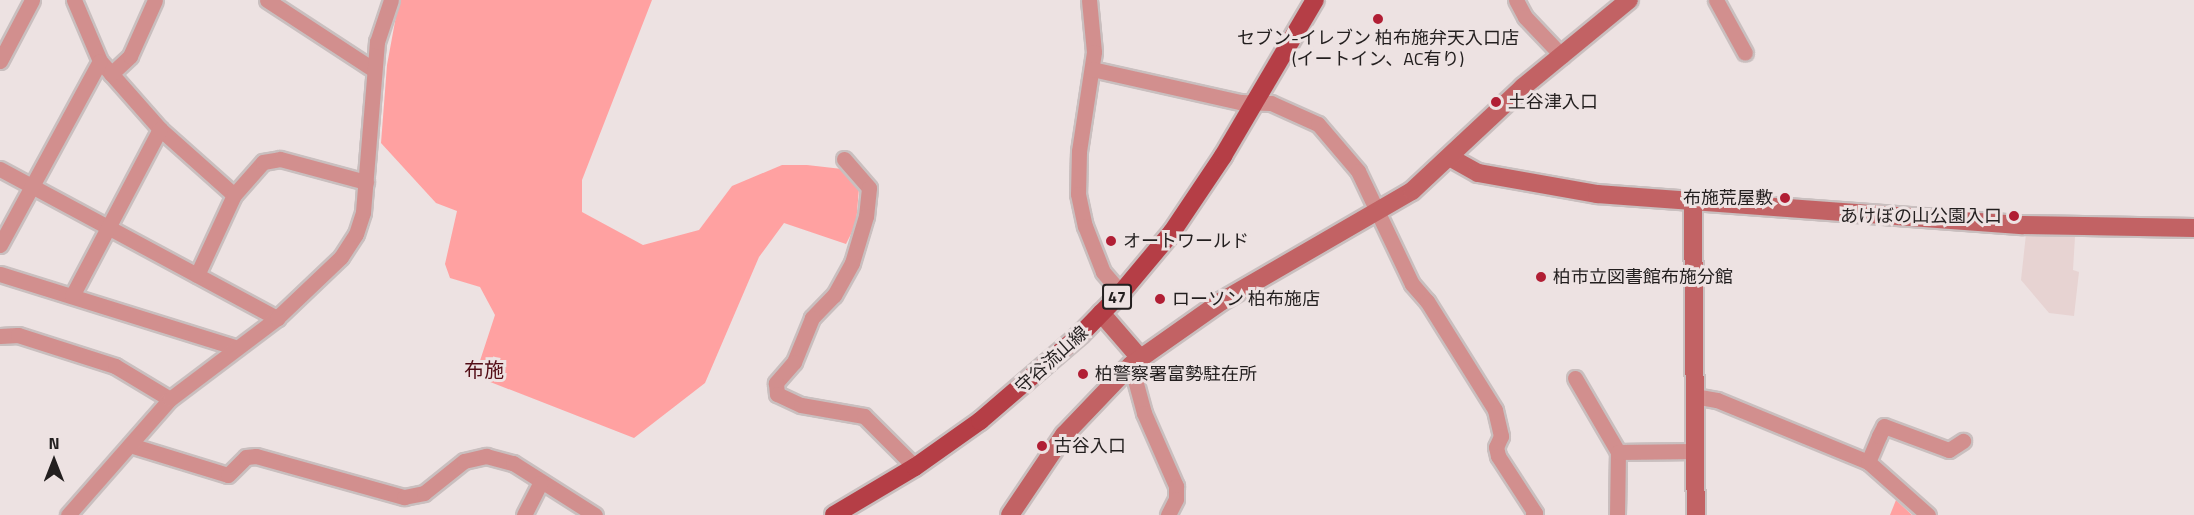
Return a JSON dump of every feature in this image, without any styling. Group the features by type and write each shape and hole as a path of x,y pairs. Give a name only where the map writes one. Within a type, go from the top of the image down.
{"main road":[{"name":"守谷流山線","path":"834,515 915,467 1004,402 1121,293 1172,231 1256,103 1315,0"}],"street":[{"path":"0,61 32,0"},
{"path":"74,0 100,61 160,129 234,195"},
{"path":"111,74 130,56 155,0"},
{"path":"267,0 374,70"},
{"path":"68,515 170,399 277,318 341,256 356,234 363,212 376,42 391,0"},
{"path":"1089,0 1095,38 1079,151 1078,194 1085,226 1102,272 1121,293"},
{"path":"1516,0 1525,17 1562,56"},
{"path":"1010,515 1064,435 1136,361 1222,301 1412,191 1450,158 1523,87 1629,0"},
{"path":"1716,0 1745,53"},
{"path":"0,245 100,61"},
{"path":"1092,69 1256,103 1271,103 1318,124 1358,171 1375,213 1412,284 1427,301 1495,410 1501,436 1496,447 1498,456 1535,513 1533,515"},
{"path":"72,296 160,129"},
{"path":"197,274 234,195 252,170 272,158 366,182"},
{"path":"1450,158 1478,173 1557,189 1693,202 2023,225 2194,228"},
{"path":"844,159 869,188 866,216 852,263 834,295 812,318 794,363 776,383 777,394 801,405 864,416 915,467"},
{"path":"0,169 277,318"},
{"path":"1693,202 1696,515"},
{"path":"0,274 237,348"},
{"path":"1101,313 1136,361 1144,413 1176,486 1176,499 1168,515"},
{"path":"0,336 18,335 115,366 170,399"},
{"path":"1575,378 1618,452 1617,515"},
{"path":"1694,396 1717,400 1868,462 1928,515"},
{"path":"1868,462 1884,426 1949,450 1963,441"},
{"path":"130,445 228,475 246,458 256,456 404,497 424,493 464,461 486,456 513,463 540,483 595,515"},
{"path":"1618,452 1695,452"},
{"path":"524,515 540,483"}],"shaded area":[{"path":"399,0 652,0 582,180 582,212 643,245 699,230 732,186 782,165 842,169 859,188 856,224 846,244 784,223 759,257 705,383 634,438 475,376 495,315 480,287 450,278 445,264 457,211 436,203 381,143 387,65"},
{"path":"2026,234 2075,237 2073,270 2079,272 2074,316 2049,313 2021,280"},
{"path":"1896,500 1912,515 1890,515"}],"place":[{"name":"セブン-イレブン 柏布施弁天入口店 (イートイン、AC有り)","path":"1378,19"},
{"name":"土谷津入口","path":"1496,102"},
{"name":"布施荒屋敷","path":"1785,198"},
{"name":"あけぼの山公園入口","path":"2014,216"},
{"name":"オートワールド","path":"1111,241"},
{"name":"柏市立図書館布施分館","path":"1541,277"},
{"name":"ローソン 柏布施店","path":"1160,299"},
{"name":"柏警察署富勢駐在所","path":"1083,374"},
{"name":"古谷入口","path":"1042,446"}],"district":[{"name":"布施","path":"484,369"}]}
